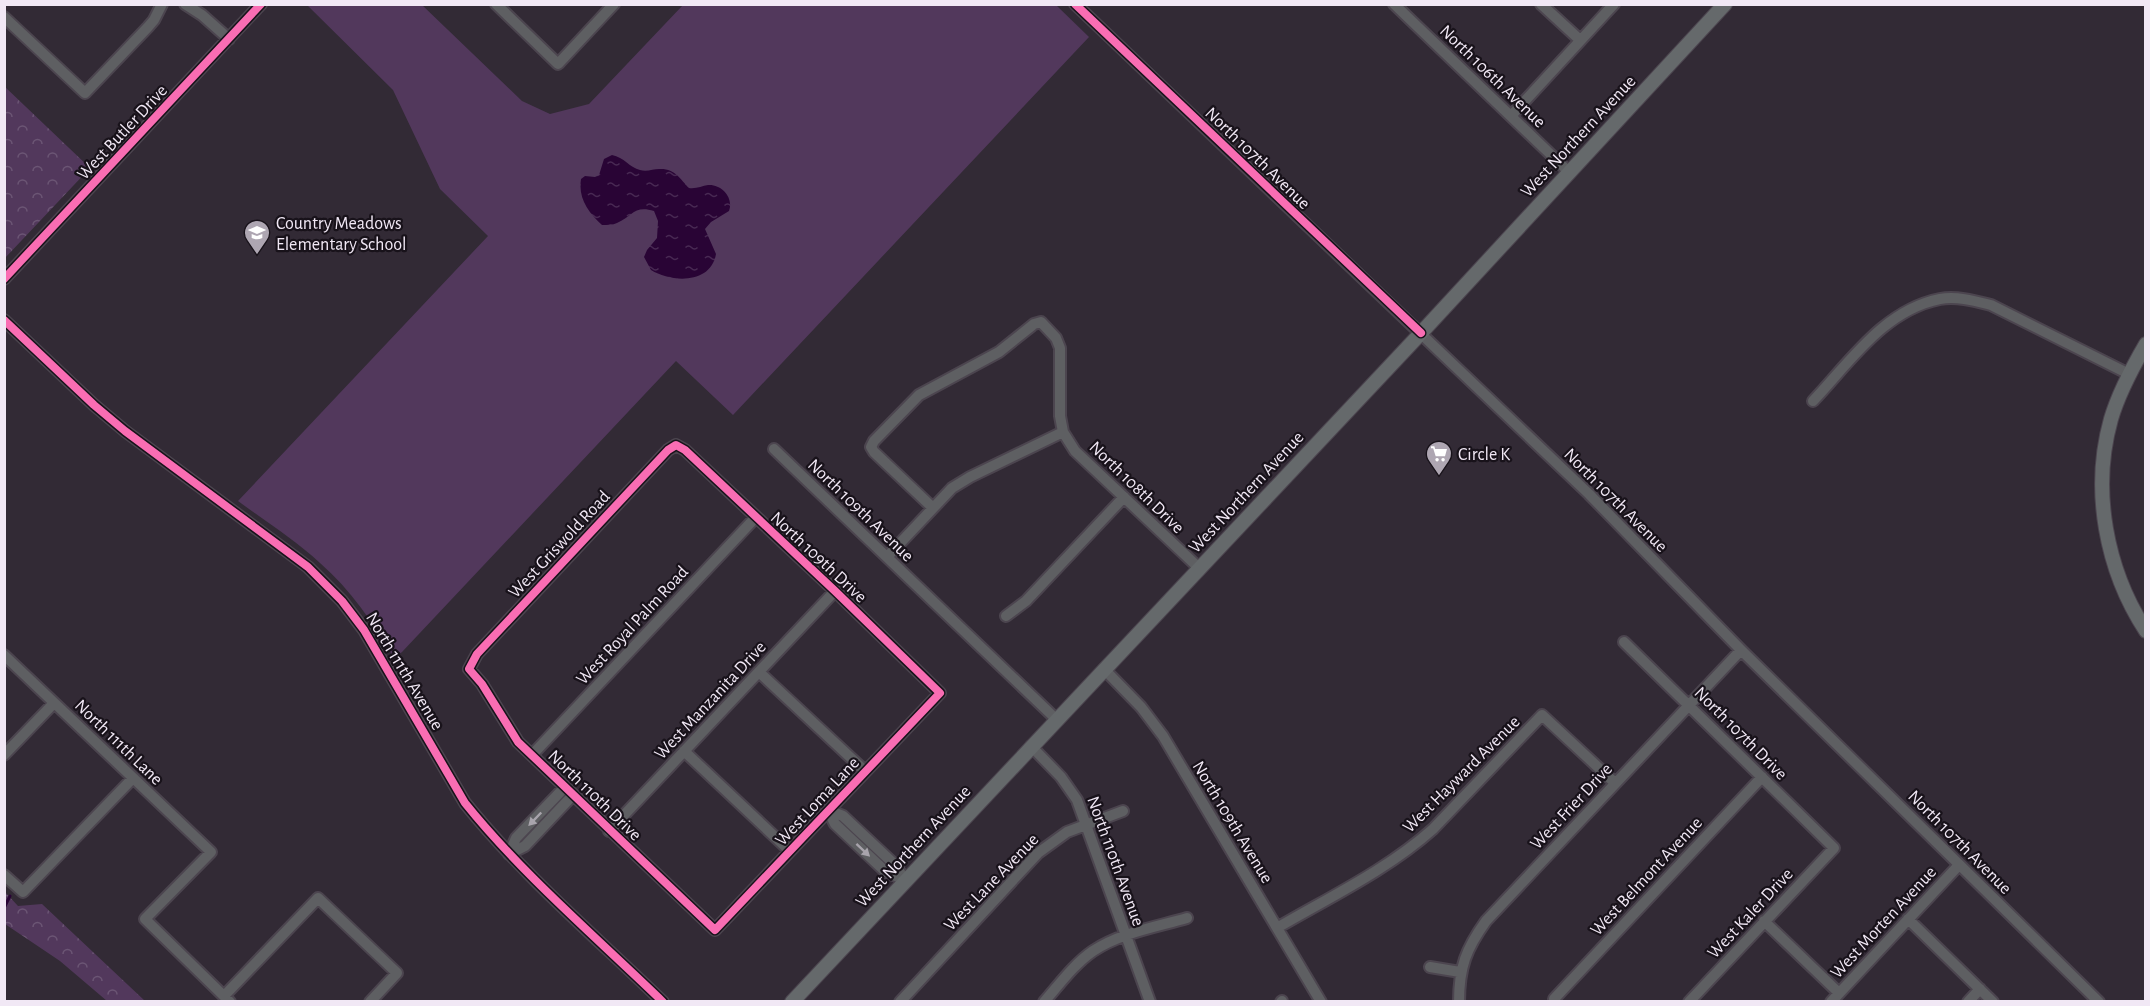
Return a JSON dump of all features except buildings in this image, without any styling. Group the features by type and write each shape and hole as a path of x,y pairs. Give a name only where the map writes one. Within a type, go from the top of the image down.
{"main road":[{"name":"West Northern Avenue","path":"792,1002 1421,333 1725,4"},
{"path":"2145,344 2129,374 2110,422 2102,477 2109,546 2125,595 2145,631"}],"street":[{"path":"4,16 85,93 154,20 162,4"},
{"path":"185,4 202,15 229,39"},
{"name":"West Butler Drive","path":"4,279 261,4"},
{"path":"496,4 558,64 614,4"},
{"name":"North 107th Avenue","path":"1075,4 1588,494 1741,650 2099,1002"},
{"name":"North 106th Avenue","path":"1394,4 1569,172"},
{"path":"1541,4 1580,40"},
{"path":"1510,116 1614,4"},
{"path":"1813,401 1871,338 1891,320 1915,307 1942,299 1966,300 1991,305 2129,374"},
{"name":"North 111th Avenue","path":"4,320 125,431 308,567 335,594 364,630 465,803 509,854 663,1002"},
{"path":"887,557 952,488 1063,432 1060,417 1060,348 1056,338 1041,322 1034,324 999,352 920,395 874,441 871,447 874,453 933,508"},
{"name":"North 108th Drive","path":"1063,432 1075,451 1198,568"},
{"name":"North 109th Drive","path":"676,446 685,450 940,693"},
{"name":"West Griswold Road","path":"469,669 477,654 668,450 676,446"},
{"name":"North 109th Avenue","path":"774,449 1056,720"},
{"path":"1006,616 1026,601 1124,497"},
{"name":"West Royal Palm Road","path":"532,755 756,517"},
{"name":"West Manzanita Drive","path":"609,831 835,591"},
{"name":"North 107th Drive","path":"1624,642 1834,848"},
{"name":"West Frier Drive","path":"1460,972 1472,943 1486,921 1741,650"},
{"name":"North 111th Lane","path":"4,655 211,852 145,919 227,999"},
{"name":"North 110th Drive","path":"469,669 482,684 518,742 715,930"},
{"name":"North 109th Avenue","path":"1104,669 1141,706 1155,724 1321,1002"},
{"path":"759,672 865,771"},
{"name":"West Loma Lane","path":"715,930 940,693"},
{"path":"4,755 54,703"},
{"name":"West Hayward Avenue","path":"1278,928 1415,846 1542,715 1615,783"},
{"name":"North 110th Avenue","path":"1031,746 1069,787 1077,800 1150,1002"},
{"path":"684,751 790,850"},
{"name":"West Belmont Avenue","path":"1555,1000 1762,777"},
{"path":"4,874 23,892 133,778"},
{"path":"509,854 525,846 569,791"},
{"path":"828,810 843,816 893,863 906,880"},
{"name":"West Lane Avenue","path":"900,1002 1038,853 1067,832 1124,811"},
{"name":"West Kaler Drive","path":"1689,1002 1834,848"},
{"name":"West Morten Avenue","path":"1835,997 1959,864"},
{"path":"227,999 318,898 397,973 370,1002"},
{"path":"1044,1002 1092,952 1126,936 1186,918"},
{"path":"1908,919 1993,1002"},
{"path":"1764,921 1835,997"},
{"path":"1430,967 1460,972 1459,1002"},
{"path":"1968,1002 1980,989"}],"green space":[{"path":"307,5 422,5 522,101 550,114 589,104 683,5 1056,5 1089,37 733,415 676,361 394,658 378,632 342,584 300,546 238,501 488,236 440,189 393,90"},
{"path":"4,86 90,168 5,258 4,258"},
{"path":"5,892 18,906 42,904 145,1001 107,1001 60,961 5,924"}],"water":[{"path":"612,155 640,170 669,170 689,188 713,185 726,193 730,201 729,211 711,222 705,229 716,254 713,264 707,271 699,276 679,279 651,270 644,257 657,238 658,221 654,211 638,210 617,223 608,225 602,225 592,215 581,192 581,179 585,176 599,175 604,159"}],"waterway":[{"path":"4,908 10,896"}],"cycle path":[{"path":"4,279 261,4"},
{"path":"1075,4 1421,333"},
{"path":"4,320 125,431 308,567 342,601 364,630 465,803 535,880 663,1002"},
{"path":"676,445 685,450 940,693 715,930 518,742 482,684 469,669 477,654 668,450 676,445"}],"place":[{"name":"Country Meadows Elementary School","path":"257,256"},
{"name":"Circle K","path":"1439,477"}]}
